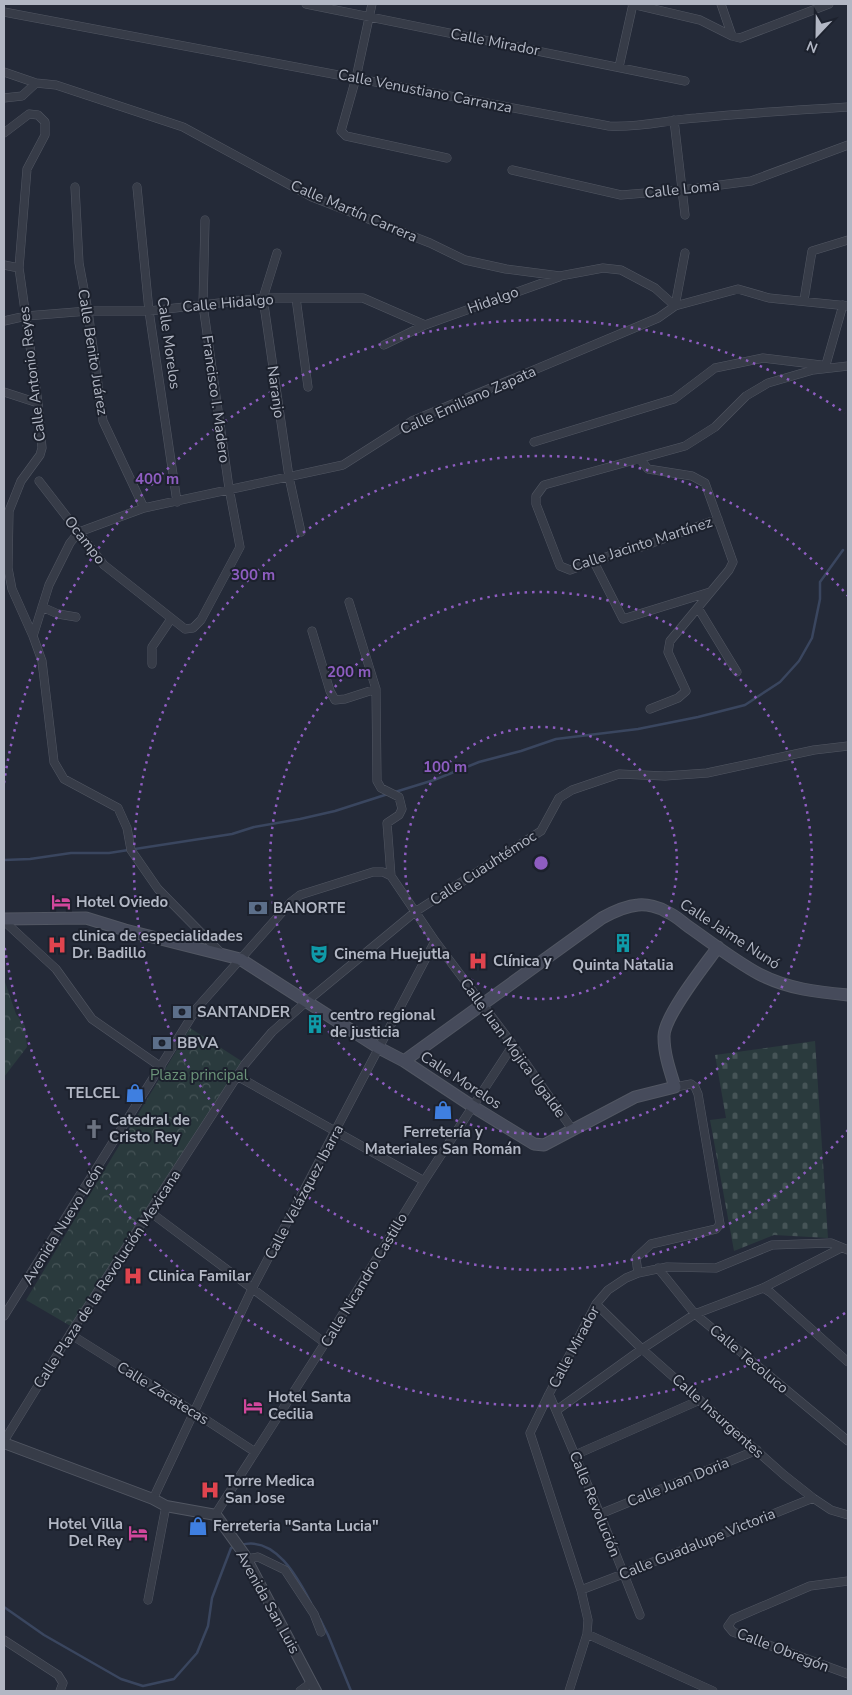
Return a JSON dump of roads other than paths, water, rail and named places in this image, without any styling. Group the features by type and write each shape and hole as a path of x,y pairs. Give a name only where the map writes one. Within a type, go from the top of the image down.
{"main road":[{"name":"Calle Jaime Nunó","path":"404,1060 602,918 620,909 638,905 654,907 668,912 758,973 789,986 812,992 848,995"},
{"name":"Calle Morelos","path":"4,920 86,918 125,930 240,959 379,1048 404,1060 472,1106 534,1144 544,1145 635,1096 675,1087"},
{"path":"675,1087 667,1058 664,1035 674,1008 718,947"}],"street":[{"name":"Calle Mirador","path":"306,4 685,81"},
{"path":"372,4 356,78 341,131 346,136 447,158"},
{"path":"619,67 632,4 700,20 740,38 829,4"},
{"path":"721,4 732,36"},
{"name":"Calle Venustiano Carranza","path":"4,12 609,126 628,127 760,111 848,107"},
{"name":"Calle Martín Carrera","path":"4,72 36,83 56,85 183,127 312,197 430,243 466,260 506,269 560,276 603,268 621,270 655,288 676,306"},
{"path":"4,98 22,96 36,83"},
{"name":"Calle Antonio Reyes","path":"4,133 29,114 38,115 45,122 45,135 27,169 19,268 38,403 42,448 40,455 21,481 9,511 8,568 12,590 42,661 54,762 64,779 118,808 127,828 131,850 158,889 221,953"},
{"path":"674,120 685,215"},
{"name":"Calle Loma","path":"512,170 621,195 682,190 751,181 848,145"},
{"name":"Calle Benito Juárez","path":"75,187 79,263 88,312 103,421 144,508"},
{"name":"Calle Morelos","path":"137,187 149,311 177,502"},
{"name":"Francisco I. Madero","path":"185,629 193,628 201,620 240,547 229,488 203,305 205,220"},
{"path":"804,300 812,251 848,240"},
{"name":"Naranjo","path":"277,252 263,298 289,477 301,532"},
{"path":"676,306 686,253"},
{"path":"4,265 19,268"},
{"name":"Hidalgo","path":"384,345 425,324 560,276"},
{"name":"Calle Emiliano Zapata","path":"79,532 144,508 177,502 229,488 343,465 412,421 658,318 676,306 738,289 769,298 804,300 846,306"},
{"name":"Calle Hidalgo","path":"4,321 26,316 149,311 263,298 363,298 425,324"},
{"path":"296,298 308,387"},
{"path":"825,368 846,306"},
{"path":"534,442 674,399 715,368 764,358 821,365 825,368"},
{"path":"650,709 678,698 686,691 668,652 670,641 729,570 733,562 705,483 692,476 648,469 640,459 685,446 716,427 746,396 768,383 825,368 848,366"},
{"path":"4,392 38,403"},
{"name":"Calle Jacinto Martínez","path":"640,459 544,485 536,496 536,504 560,566 570,570 718,519"},
{"name":"Ocampo","path":"39,481 104,565 185,629"},
{"path":"4,532 8,522"},
{"path":"33,636 49,586 70,543 79,532"},
{"path":"594,562 623,619 712,591"},
{"path":"240,959 291,902 300,895 374,872 383,872 392,876 388,823 399,815 402,809 399,797 381,788 378,781 376,689 349,602"},
{"path":"42,607 58,614 76,617"},
{"path":"698,608 737,672"},
{"path":"152,664 152,646 171,619"},
{"path":"312,631 330,691 335,700 345,699 376,689"},
{"name":"Calle Cuauhtémoc","path":"306,1002 415,912 541,831 559,798 572,790 619,774 665,776 707,773 814,750 848,746"},
{"name":"Calle Juan Mojica Ugalde","path":"392,876 435,942 513,1045 572,1129"},
{"path":"4,920 56,969 92,1020 161,1067"},
{"name":"Calle Velázquez Ibarra","path":"153,1499 252,1289 435,942"},
{"name":"Avenida Nuevo León","path":"4,1316 197,1008 240,959"},
{"name":"Calle Plaza de la Revolución Mexicana","path":"4,1442 70,1334 245,1064 272,1032 306,1002"},
{"name":"Calle Nicandro Castillo","path":"215,1515 325,1343 424,1181 513,1045"},
{"path":"238,1076 424,1181"},
{"path":"638,1273 636,1258 651,1244 716,1229 720,1224 698,1094 695,1087 691,1084 675,1087"},
{"path":"150,1212 325,1343"},
{"name":"Calle Mirador","path":"581,1590 530,1433 596,1304 608,1290 626,1278 658,1268 716,1268 772,1245 831,1243 845,1249"},
{"path":"557,1410 642,1348 695,1314 763,1288 845,1249"},
{"name":"Calle Tecoluco","path":"658,1268 695,1314 848,1441"},
{"path":"763,1288 770,1292 848,1362"},
{"name":"Calle Insurgentes","path":"596,1304 642,1348 784,1475 812,1498 831,1510 848,1515"},
{"name":"Calle Zacatecas","path":"70,1334 255,1452"},
{"name":"Calle Revolución","path":"549,1394 640,1615"},
{"path":"575,1455 700,1400"},
{"path":"4,1442 153,1499 166,1506 215,1515"},
{"name":"Calle Juan Doria","path":"600,1514 757,1450"},
{"name":"Calle Guadalupe Victoria","path":"581,1590 812,1498"},
{"path":"148,1600 166,1506"},
{"name":"Avenida San Luis","path":"215,1515 245,1556 314,1687"},
{"path":"245,1556 258,1557 285,1570 314,1614 321,1632"},
{"name":"Calle Obregón","path":"848,1581 810,1586 733,1619 728,1626 733,1632 848,1674"},
{"path":"568,1691 587,1634 588,1620 581,1590"},
{"path":"587,1634 712,1691"},
{"path":"4,1640 58,1675 63,1683 60,1691"},
{"path":"300,1691 314,1687"}],"waterway":[{"path":"395,792 434,780 479,762 556,739 638,729 745,705 780,682 799,661 812,638 820,599 820,582 843,550"},
{"path":"4,860 30,859 71,853 109,853 232,834 254,827 335,811 388,794"},
{"path":"241,1545 253,1544 264,1546 275,1552 292,1571 311,1603"},
{"path":"4,1607 44,1635 121,1679 143,1686 174,1679 197,1653 208,1626 212,1598 231,1548 236,1546"},
{"path":"320,1619 351,1691"}],"place":[{"name":"Hotel Oviedo","path":"61,902"},
{"name":"BANORTE","path":"258,908"},
{"name":"Quinta Natalia","path":"623,943"},
{"name":"clinica de especialidades Dr. Badillo","path":"57,945"},
{"name":"Cinema Huejutla","path":"319,954"},
{"name":"Clínica y","path":"478,961"},
{"name":"SANTANDER","path":"182,1012"},
{"name":"centro regional de justicia","path":"315,1024"},
{"name":"BBVA","path":"162,1043"},
{"name":"TELCEL","path":"135,1093"},
{"name":"Ferretería y Materiales San Román","path":"443,1110"},
{"name":"Catedral de Cristo Rey","path":"94,1129"},
{"name":"Clinica Familar","path":"133,1276"},
{"name":"Hotel Santa Cecilia","path":"253,1406"},
{"name":"Torre Medica San Jose","path":"210,1490"},
{"name":"Ferreteria \"Santa Lucia\"","path":"198,1526"},
{"name":"Hotel Villa Del Rey","path":"138,1533"}],"park label":[{"name":"Plaza principal","path":"199,1075"}]}
